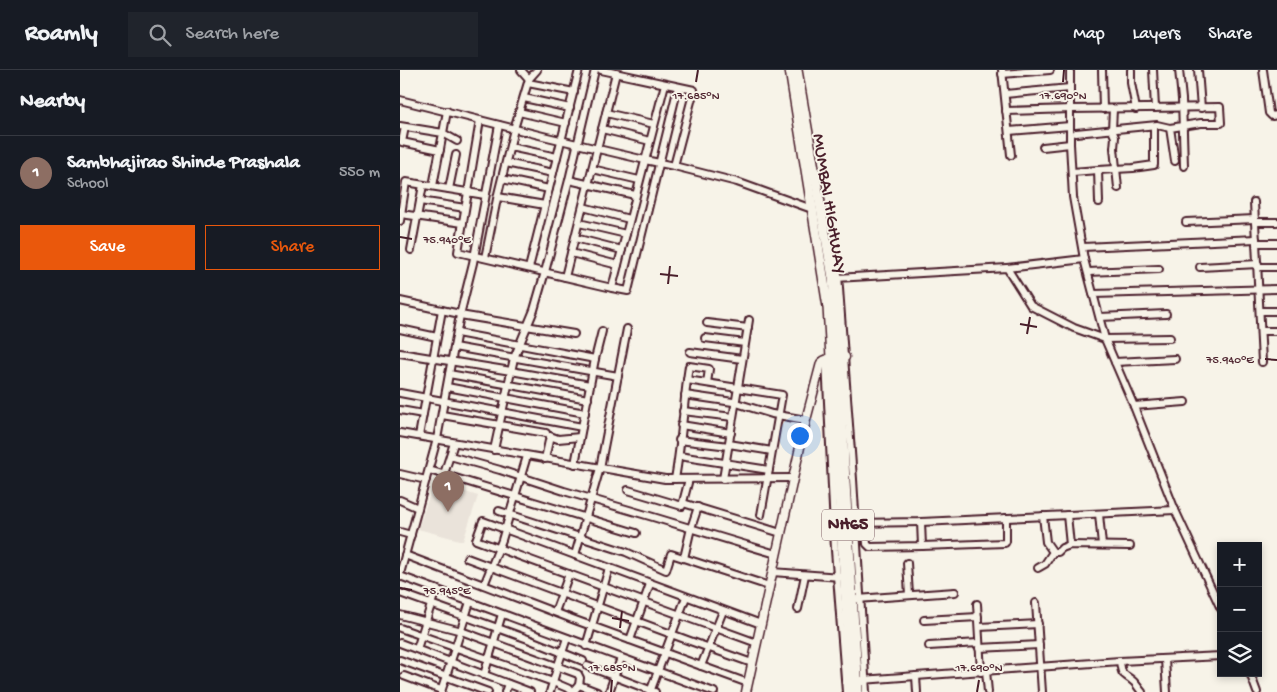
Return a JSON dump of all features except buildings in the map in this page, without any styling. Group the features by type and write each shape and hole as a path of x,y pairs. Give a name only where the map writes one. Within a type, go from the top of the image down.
{"highway":[{"name":"MUMBAI HIGHWAY","path":"790,70 828,307 830,344 835,358"},
{"name":"NH65","path":"797,70 829,255 835,278 835,358 852,523 861,680 858,692"},
{"name":"NH65","path":"835,358 832,374 841,576 852,692"}],"main road":[{"path":"746,692 806,420 821,363 835,358"}],"street":[{"path":"521,70 529,81 574,92"},
{"path":"485,258 514,128 529,81 537,70"},
{"path":"529,268 579,70"},
{"path":"494,450 514,358 534,310 546,272 595,70"},
{"path":"601,70 694,90 674,166"},
{"path":"1011,155 1002,72 1050,70"},
{"path":"1070,70 1070,144 1073,197 1084,259 1105,339 1175,510 1217,600"},
{"path":"1102,70 1103,109"},
{"path":"1130,70 1136,108"},
{"path":"1153,70 1155,108"},
{"path":"1179,70 1184,166"},
{"path":"1198,70 1201,108"},
{"path":"1263,70 1269,113 1272,116 1277,115"},
{"path":"565,277 616,73"},
{"path":"612,288 665,84"},
{"path":"480,120 458,252 628,291 678,87"},
{"path":"1004,94 1070,88"},
{"path":"524,98 570,108"},
{"path":"400,100 737,182 812,209"},
{"path":"1006,111 1220,108 1221,123 1201,123 1170,128 1156,125 1076,133"},
{"path":"1113,109 1112,130 1115,137 1114,148 1118,188"},
{"path":"432,186 447,111"},
{"path":"519,112 566,124"},
{"path":"606,113 654,124"},
{"path":"499,125 474,256 456,333 437,439 400,575 586,646 714,692"},
{"path":"440,150 402,142 402,126 443,133 457,141"},
{"path":"1009,131 1070,126"},
{"path":"1072,172 1154,165 1154,126"},
{"path":"1170,128 1175,161"},
{"path":"602,130 650,141"},
{"path":"1043,146 1070,144"},
{"path":"510,147 557,157"},
{"path":"449,189 456,154"},
{"path":"506,163 553,173"},
{"path":"592,169 639,180"},
{"path":"1098,170 1099,202"},
{"path":"502,179 549,189"},
{"path":"569,180 635,195"},
{"path":"400,221 406,182 468,192 486,192 545,205"},
{"path":"412,250 423,185"},
{"path":"420,201 465,208"},
{"path":"1254,202 1262,362"},
{"path":"583,208 629,219"},
{"path":"401,214 463,223"},
{"path":"1186,222 1255,220 1277,222"},
{"path":"579,223 626,234"},
{"path":"575,238 622,250"},
{"path":"1083,247 1256,241 1277,243"},
{"path":"571,253 618,265"},
{"path":"835,278 1007,268 1084,259"},
{"path":"1200,267 1258,265 1277,267"},
{"path":"1007,268 1031,306 1074,328 1105,339 1170,338"},
{"path":"1088,272 1159,268"},
{"path":"1093,294 1277,289"},
{"path":"400,301 460,315 574,334"},
{"path":"419,436 442,310"},
{"path":"1260,311 1277,311"},
{"path":"1100,317 1166,314"},
{"path":"707,323 748,324 723,479"},
{"path":"575,555 600,468 627,329"},
{"path":"400,330 438,336"},
{"path":"575,464 602,331"},
{"path":"1261,331 1277,331"},
{"path":"456,333 596,359"},
{"path":"705,338 745,343"},
{"path":"454,347 618,376"},
{"path":"690,352 742,359"},
{"path":"400,353 590,385"},
{"path":"835,358 834,550 841,576 846,692"},
{"path":"1115,362 1175,359"},
{"path":"675,479 688,366 709,369 706,383"},
{"path":"449,374 588,399"},
{"path":"687,380 782,394 761,514"},
{"path":"447,387 585,412"},
{"path":"400,393 582,427"},
{"path":"685,395 733,402 779,415 806,420"},
{"path":"1134,406 1185,402"},
{"path":"400,410 423,414"},
{"path":"683,411 733,417"},
{"path":"442,414 546,433"},
{"path":"681,425 731,433"},
{"path":"400,433 665,479 793,478"},
{"path":"546,459 550,436 558,438 580,437"},
{"path":"680,440 772,451"},
{"path":"444,474 454,443"},
{"path":"450,456 776,554"},
{"path":"484,586 506,529 527,456"},
{"path":"679,456 769,470"},
{"path":"429,470 636,533"},
{"path":"400,474 426,480"},
{"path":"628,490 682,506 689,479"},
{"path":"400,500 418,508"},
{"path":"683,502 781,533"},
{"path":"684,558 698,507"},
{"path":"852,523 921,522 1175,510"},
{"path":"500,511 626,552 666,570 672,554 769,586"},
{"path":"1099,514 1102,545"},
{"path":"1066,515 1070,545"},
{"path":"1043,516 1046,542 1053,552"},
{"path":"865,522 867,544 870,547 922,546 1005,543 1006,518"},
{"path":"756,643 476,540 483,521 761,624"},
{"path":"921,522 922,546"},
{"path":"400,532 411,535"},
{"path":"1038,568 1045,564 1053,552 1058,552 1070,545 1130,546"},
{"path":"405,555 748,683"},
{"path":"467,558 752,663"},
{"path":"907,563 910,595"},
{"path":"586,646 608,568"},
{"path":"772,572 841,576"},
{"path":"555,612 569,574"},
{"path":"798,609 805,575"},
{"path":"630,640 650,584"},
{"path":"417,649 436,589"},
{"path":"857,599 955,592"},
{"path":"400,593 562,653 652,692 686,597"},
{"path":"404,676 441,691 470,602"},
{"path":"1036,603 1042,692"},
{"path":"977,604 979,645 988,692"},
{"path":"701,666 723,610"},
{"path":"484,675 502,614"},
{"path":"400,615 461,631 578,674 580,678 579,686 574,691 400,628"},
{"path":"924,620 978,617"},
{"path":"979,627 1038,624"},
{"path":"550,692 566,638"},
{"path":"400,643 530,692"},
{"path":"929,646 1039,645"},
{"path":"866,692 861,680 1120,661 1217,656"},
{"path":"609,692 621,658"},
{"path":"1165,659 1167,692"},
{"path":"400,660 488,692"},
{"path":"1120,661 1124,675 1132,680 1142,692"},
{"path":"916,676 917,692"},
{"path":"1251,677 1257,692"},
{"path":"505,692 508,684"},
{"path":"579,686 597,692"}],"shaded area":[{"path":"434,482 478,496 463,541 418,529"}],"place":[{"name":"Sambhajirao Shinde Prashala","path":"448,512"}]}
